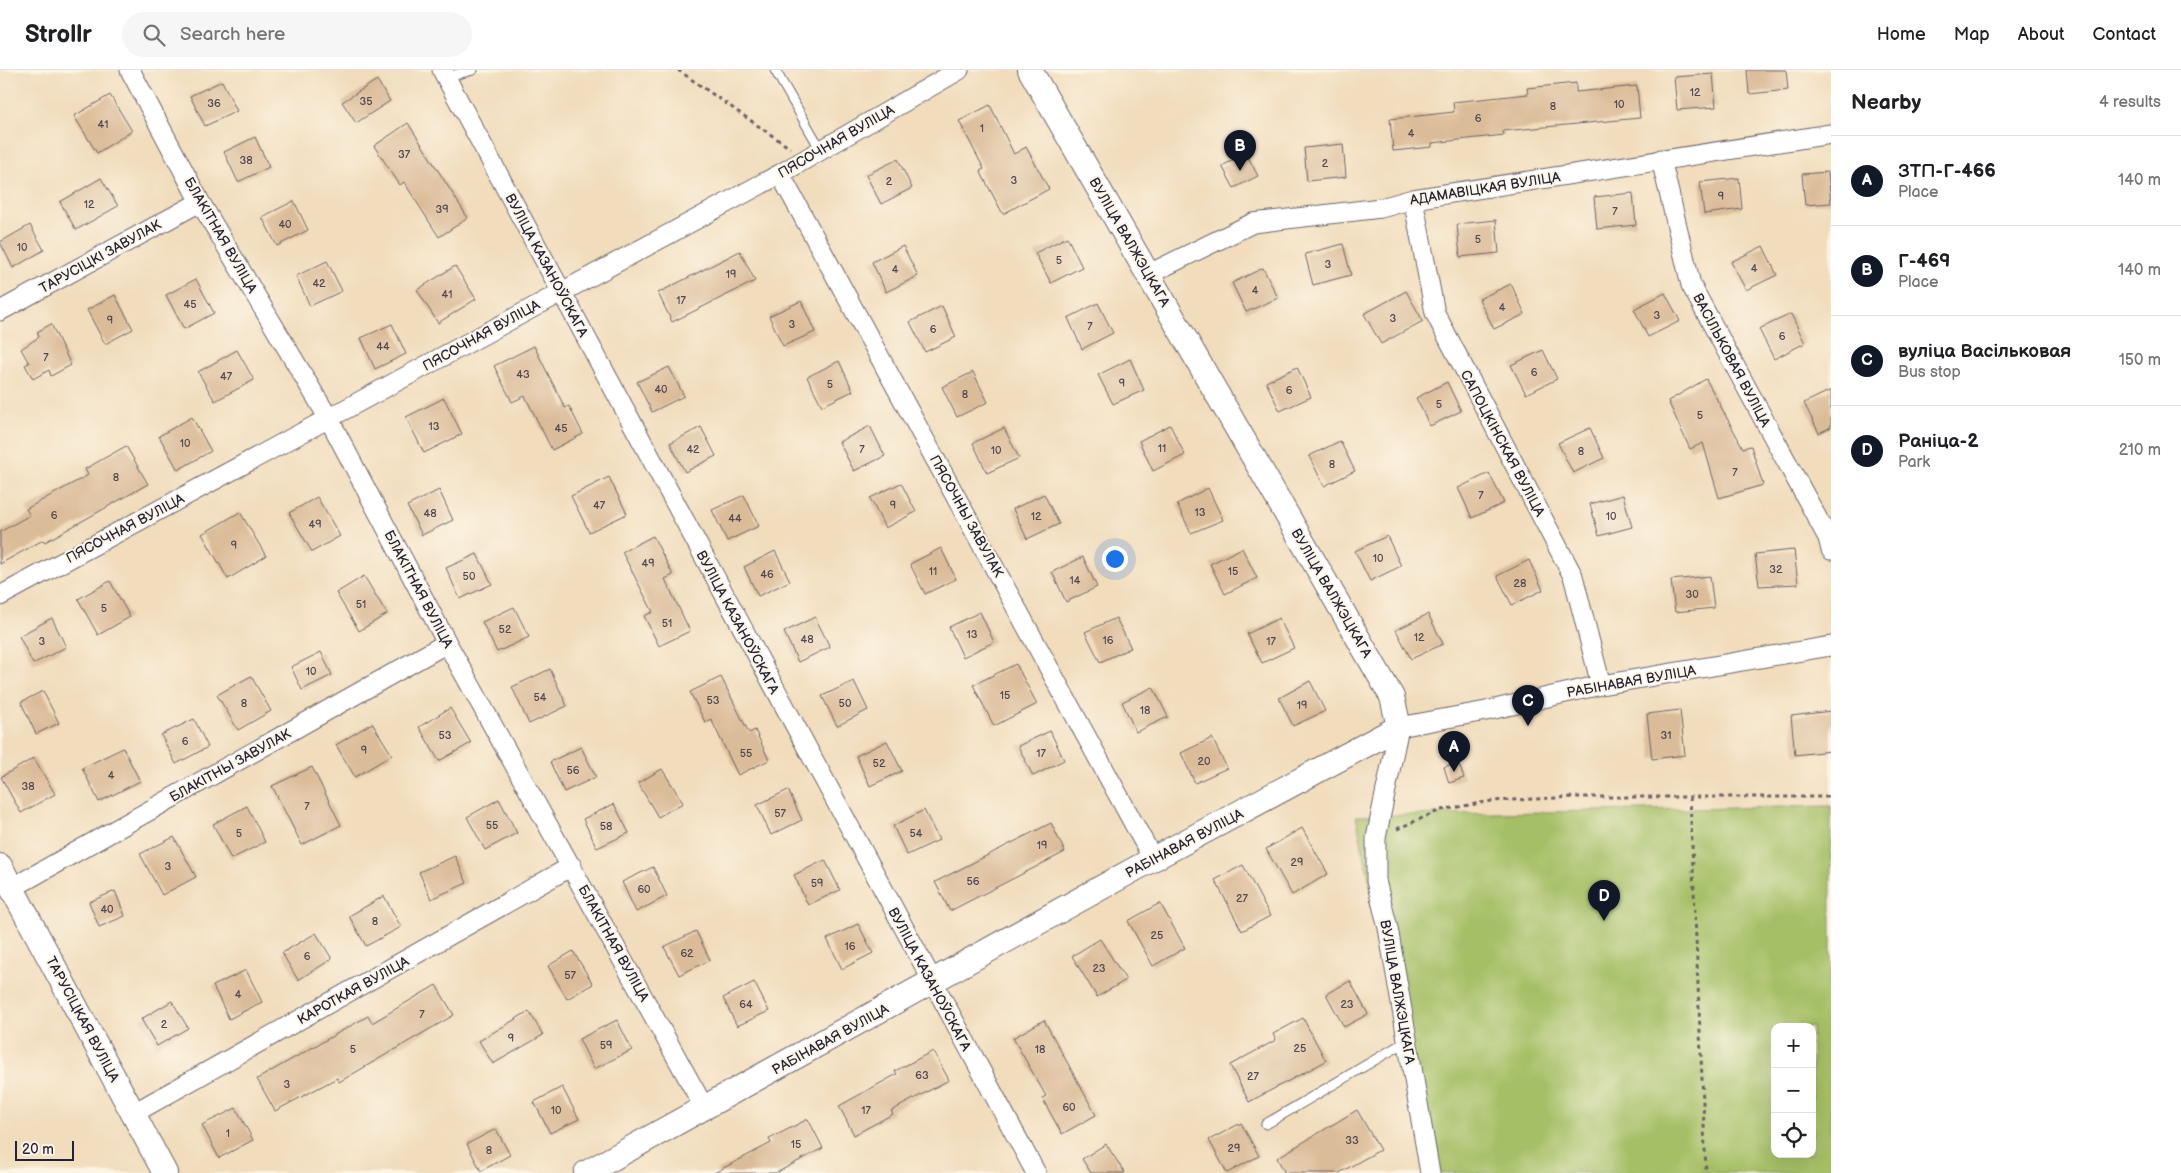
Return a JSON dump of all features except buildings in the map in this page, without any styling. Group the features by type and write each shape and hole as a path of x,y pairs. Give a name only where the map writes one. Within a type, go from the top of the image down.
{"street":[{"name":"БЛАКІТНАЯ ВУЛІЦА","path":"130,70 200,202 329,419 447,642 705,1109"},
{"name":"ПЯСОЧНАЯ ВУЛІЦА","path":"0,596 329,419 560,291 780,174 959,70"},
{"name":"ВУЛІЦА ВАЛЖЭЦКАГА","path":"1030,70 1392,697 1399,728 1376,838 1376,881 1388,928 1430,1173"},
{"name":"ВУЛІЦА КАЗАНОЎСКАГА","path":"444,73 1036,1173"},
{"name":"АДАМАВІЦКАЯ ВУЛІЦА","path":"1148,274 1253,223 1381,208 1413,199 1831,134"},
{"name":"ВАСІЛЬКОВАЯ ВУЛІЦА","path":"1661,160 1691,285 1828,538 1831,550"},
{"name":"ПЯСОЧНЫ ЗАВУЛАК","path":"780,174 1153,859"},
{"name":"САПОЦКІНСКАЯ ВУЛІЦА","path":"1413,199 1435,313 1573,576 1601,685"},
{"name":"ТАРУСІЦКІ ЗАВУЛАК","path":"0,310 200,202"},
{"name":"БЛАКІТНЫ ЗАВУЛАК","path":"12,888 447,642"},
{"name":"РАБІНАВАЯ ВУЛІЦА","path":"586,1173 705,1109 1153,859 1399,728 1601,685 1831,646"},
{"name":"ТАРУСІЦКАЯ ВУЛІЦА","path":"0,866 165,1173"},
{"name":"КАРОТКАЯ ВУЛІЦА","path":"134,1113 572,866"}],"lane":[{"path":"444,73 473,70"},
{"path":"774,70 813,154"},
{"path":"1266,1124 1407,1041"}],"path":[{"path":"678,70 813,154"},
{"path":"1376,838 1441,810 1492,801 1576,797 1831,797"},
{"path":"1690,797 1706,1173"}],"green space":[{"path":"1831,806 1831,1173 1429,1173 1356,816"}],"place":[{"name":"Г-469","path":"1240,171"},
{"name":"вуліца Васільковая","path":"1528,726"},
{"name":"ЗТП-Г-466","path":"1454,772"},
{"name":"Раніца-2","path":"1604,921"}]}
